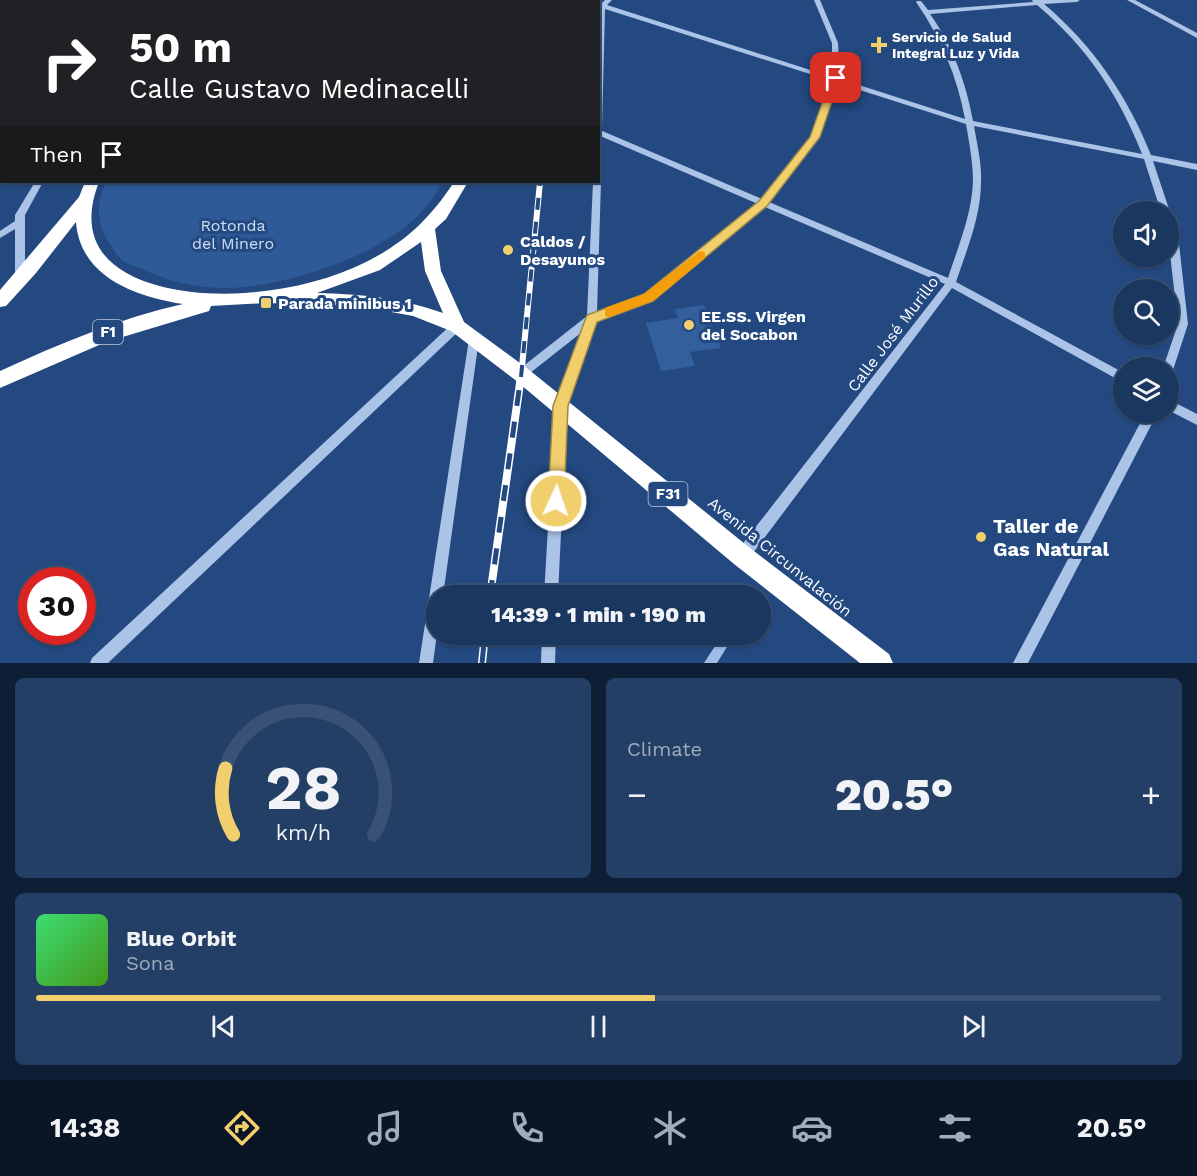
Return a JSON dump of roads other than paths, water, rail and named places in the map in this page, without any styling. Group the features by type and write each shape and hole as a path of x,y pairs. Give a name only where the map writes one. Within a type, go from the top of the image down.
{"highway":[{"name":"F1","path":"92,183 85,200 83,222 88,243 100,262 121,279 149,291 184,299 222,302"},
{"name":"F1","path":"0,380 83,341 154,316 222,302 269,298 342,279 375,264 427,228 444,210 460,183"},
{"name":"F1","path":"0,301 85,200"},
{"name":"Avenida Circunvalación","path":"427,228 433,271 457,326"},
{"name":"Avenida Circunvalación","path":"269,298 359,300 415,310 457,326 521,374 742,556 879,663"}],"street":[{"path":"600,68 602,6 609,0"},
{"path":"521,374 592,318 648,298 763,204 815,137 836,78 835,43 816,0"},
{"path":"926,12 1077,0"},
{"path":"1130,0 1197,36"},
{"name":"Calle José Murillo","path":"742,556 951,283 968,230 977,184 970,123 961,80 941,36 917,1"},
{"path":"1037,2 1070,31 1126,107 1150,159 1163,201"},
{"path":"602,6 836,78 970,123 1197,167"},
{"path":"600,131 763,204 951,283 1113,373"},
{"path":"20,280 20,215 38,183"},
{"path":"552,585 561,406 592,318 597,183"},
{"path":"0,235 20,222"},
{"path":"1173,357 1184,324 1177,267"},
{"path":"97,663 457,326"},
{"path":"426,663 474,339"},
{"path":"1179,410 1197,420"},
{"path":"1020,663 1146,423"},
{"path":"548,663 549,645"}],"waterway":[{"path":"710,663 722,645"}],"railway":[{"path":"521,377 540,183"},
{"path":"492,585 521,376"},
{"path":"482,663 484,645"}],"place":[{"name":"Servicio de Salud Integral Luz y Vida","path":"879,45"},
{"name":"Caldos / Desayunos","path":"508,250"},
{"name":"Parada minibus 1","path":"266,303"},
{"name":"EE.SS. Virgen del Socabon","path":"689,325"},
{"name":"Taller de Gas Natural","path":"981,537"}],"park label":[{"name":"Rotonda del Minero","path":"233,234"}]}
